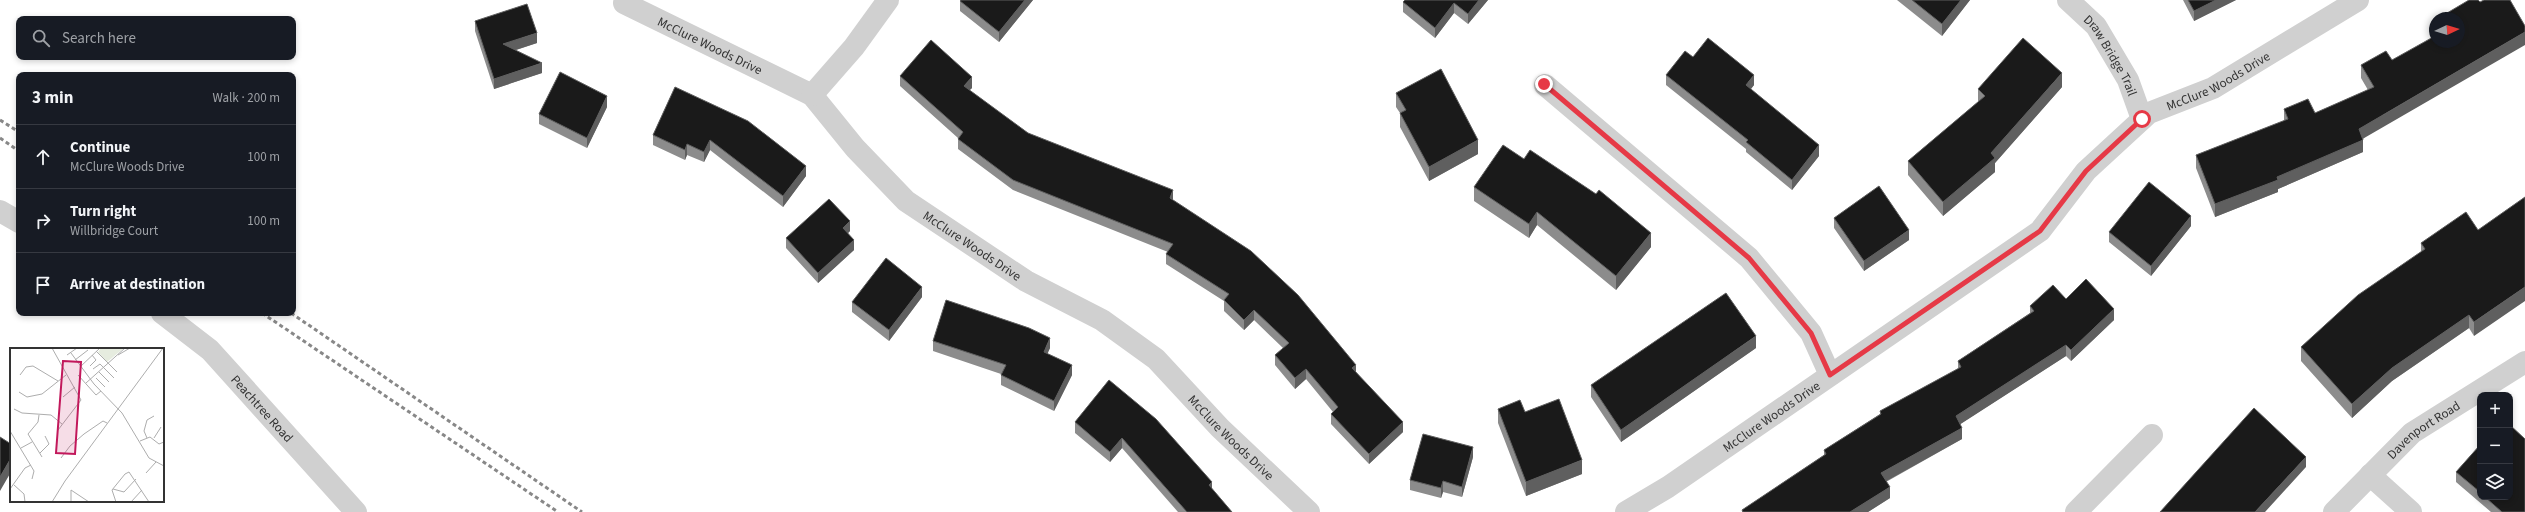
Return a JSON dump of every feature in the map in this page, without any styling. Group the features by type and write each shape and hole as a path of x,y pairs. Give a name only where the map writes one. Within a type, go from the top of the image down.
{"street":[{"path":"812,95 854,47 888,0"},
{"name":"Draw Bridge Trail","path":"2068,0 2096,26 2128,80 2142,119"},
{"name":"McClure Woods Drive","path":"1626,512 1668,487 2040,231 2086,171 2149,113 2213,88 2358,0"},
{"name":"McClure Woods Drive","path":"624,3 812,95 855,148 906,202 1026,281 1102,320 1156,359 1220,428 1309,512"},
{"path":"1544,84 1749,258 1811,333 1830,375"},
{"path":"0,211 16,220"},
{"name":"Peachtree Road","path":"166,316 210,350 356,512"},
{"name":"Davenport Road","path":"2334,512 2412,433 2525,362"},
{"path":"2076,512 2152,435"},
{"path":"2370,475 2412,512"}],"building":[{"path":"1025,0 999,32 960,1"},
{"path":"1405,0 1479,0 1468,14 1454,3 1435,28 1403,2"},
{"path":"1912,0 1961,0 1942,24"},
{"path":"2188,0 2216,0 2194,11"},
{"path":"2469,0 2478,0 2480,2 2484,0 2510,0 2525,26 2525,32 2359,129 2363,140 2277,177 2278,180 2215,204 2196,155 2288,119 2284,109 2308,99 2315,113 2374,87 2361,65 2386,51 2392,60 2429,39 2429,48 2465,48 2465,12 2449,12"},
{"path":"527,4 537,33 503,44 542,63 494,79 475,21"},
{"path":"1708,38 1754,75 1746,85 1819,145 1792,180 1746,142 1748,140 1666,75 1685,51 1693,57"},
{"path":"2023,38 2062,73 1991,153 1995,158 1943,202 1908,161 1985,96 1978,89"},
{"path":"931,40 972,77 964,86 1028,133 1173,190 1170,198 1251,251 1298,295 1356,365 1352,368 1403,422 1369,454 1331,414 1338,407 1306,369 1295,378 1275,355 1289,343 1254,310 1244,320 1224,300 1229,294 1166,254 1173,244 1013,180 958,139 963,132 900,76"},
{"path":"1441,69 1478,140 1429,167 1400,113 1406,110 1396,93"},
{"path":"560,72 607,96 587,138 539,114"},
{"path":"675,87 748,121 806,166 783,196 710,140 704,152 687,144 685,150 653,135"},
{"path":"1503,145 1524,159 1530,150 1596,194 1599,190 1651,233 1616,276 1537,212 1529,224 1474,187"},
{"path":"2149,182 2191,216 2151,266 2109,232"},
{"path":"1879,186 1909,230 1864,261 1834,218"},
{"path":"2525,197 2525,287 2474,322 2469,315 2392,368 2352,404 2301,347 2358,295 2425,249 2421,243 2466,212 2478,230"},
{"path":"829,199 850,221 843,228 854,240 818,273 786,238"},
{"path":"886,258 922,287 889,330 852,302"},
{"path":"2086,279 2114,309 2071,350 2066,345 1956,416 1962,428 1881,473 1890,487 1850,512 1743,512 1742,510 1826,454 1824,450 1881,414 1880,411 1961,367 1958,361 2034,311 2030,306 2053,285 2066,299"},
{"path":"1726,293 1756,336 1621,430 1591,385"},
{"path":"946,300 1029,328 1050,338 1044,352 1072,365 1054,401 1001,375 1006,365 933,341"},
{"path":"1109,380 1156,419 1212,482 1209,485 1232,512 1187,512 1122,438 1110,452 1075,422"},
{"path":"1559,399 1582,460 1526,482 1498,409 1520,400 1525,412"},
{"path":"2254,408 2306,457 2255,512 2160,512"},
{"path":"2513,428 2525,439 2525,512 2502,512 2488,500 2513,500"},
{"path":"1423,434 1473,447 1462,487 1443,481 1441,488 1410,480"},
{"path":"0,437 10,443 10,460 0,477"},
{"path":"2477,448 2477,490 2456,472"}],"railway":[{"path":"0,120 16,130"},
{"path":"0,138 16,149"},
{"path":"266,316 558,512"},
{"path":"295,316 582,512"}],"route":[{"path":"1544,84 1749,258 1811,333 1830,375 2040,231 2086,171 2142,119"}]}
